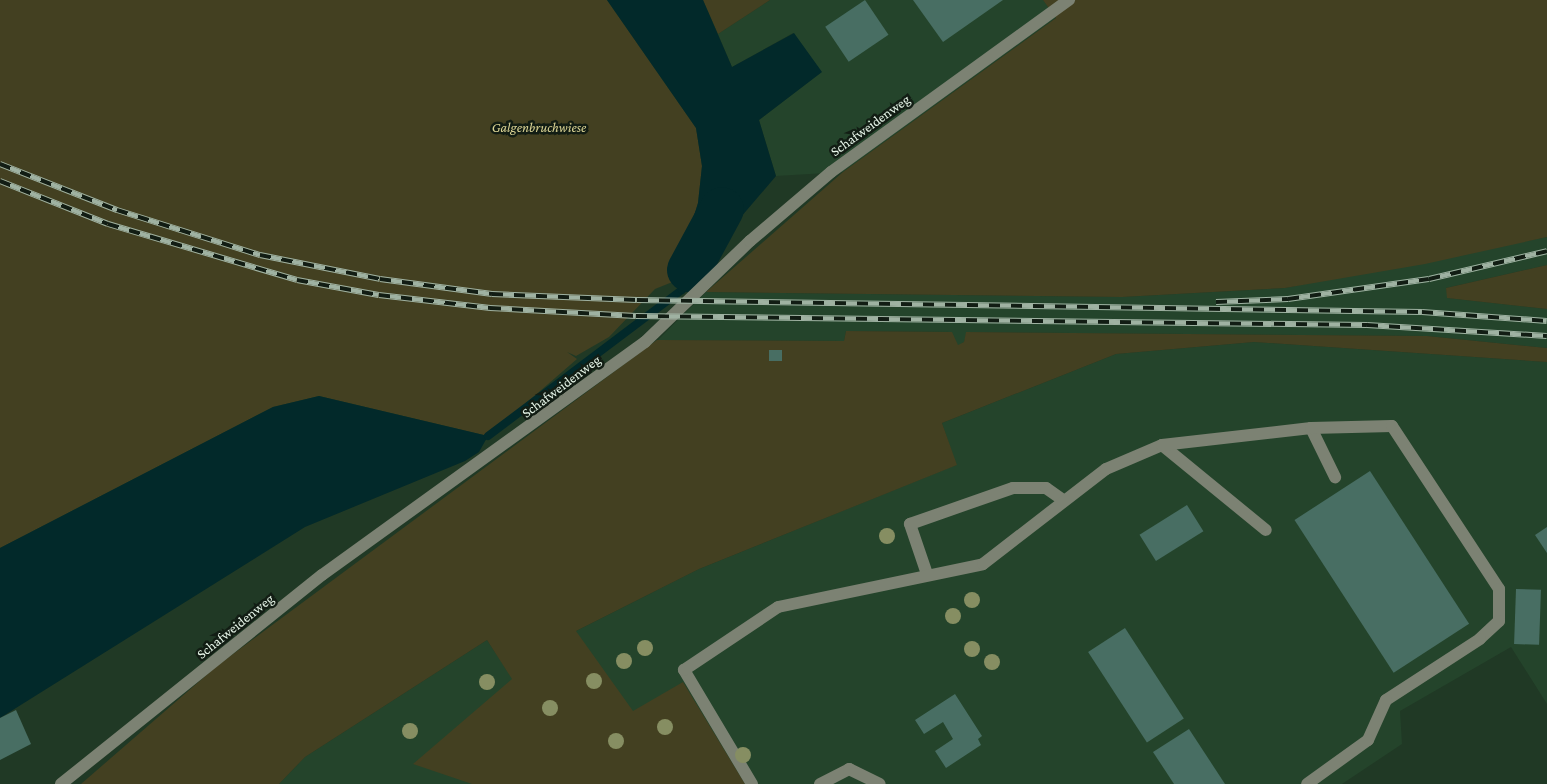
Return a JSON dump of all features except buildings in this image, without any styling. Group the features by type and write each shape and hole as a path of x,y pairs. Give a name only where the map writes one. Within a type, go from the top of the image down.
{"lane":[{"name":"Schafweidenweg","path":"61,784 322,575 644,342 750,241 831,172 1069,0"},
{"path":"752,784 684,670 778,608 927,574 983,564 1063,500 1106,469 1162,444 1311,428 1392,426 1499,589 1499,621 1480,639 1386,700 1368,740 1307,784"},
{"path":"1311,428 1335,477"},
{"path":"1162,444 1266,530"},
{"path":"927,574 910,524 1013,488 1046,488 1063,500"},
{"path":"820,784 848,769 880,784"}],"shaded area":[{"path":"770,0 1043,0 1057,17 843,172 776,176 759,120 821,72 793,33 732,67 718,34"},
{"path":"1547,237 1547,265 1446,288 1448,298 1547,309 1547,348 1427,336 967,332 964,342 958,346 951,332 846,331 844,341 658,340 706,292 1122,297 1285,288"},
{"path":"1254,342 1547,362 1547,704 1511,647 1400,711 1402,744 1342,784 279,784 305,757 487,640 512,678 576,631 699,569 956,465 942,423 1116,354"}],"green space":[{"name":"Galgenbruchwiese","path":"0,0 607,0 696,128 702,166 698,203 675,281 655,289 609,337 576,356 567,352 577,359 488,436 319,396 273,407 0,548"},
{"path":"703,0 770,0 718,34"},
{"path":"1043,0 1547,0 1547,237 1425,264 1285,288 1122,297 706,292 843,172 1056,18"},
{"path":"1547,265 1547,309 1447,298 1446,288"},
{"path":"846,331 952,332 958,345 964,342 966,332 1427,336 1547,348 1547,362 1254,342 1116,354 942,423 957,465 699,569 576,631 633,711 683,682 745,784 472,784 413,764 512,679 487,640 305,757 279,784 81,784 217,666 657,340 844,341"}],"water":[{"path":"607,0 703,0 732,67 794,33 822,72 759,120 776,176 700,265 682,253 698,203 702,166 696,128"},
{"path":"319,396 488,436 479,452 465,461 305,527 0,718 0,548 273,407"}],"waterway":[{"path":"689,270 722,209"},
{"path":"488,436 682,290 689,270"}],"railway":[{"path":"0,164 117,210 260,255 380,279 492,294 637,300 1422,312 1547,321"},
{"path":"0,181 108,224 297,280 379,295 490,308 636,316 1367,325 1547,336"},
{"path":"1216,302 1288,299 1429,279 1547,251"}]}
